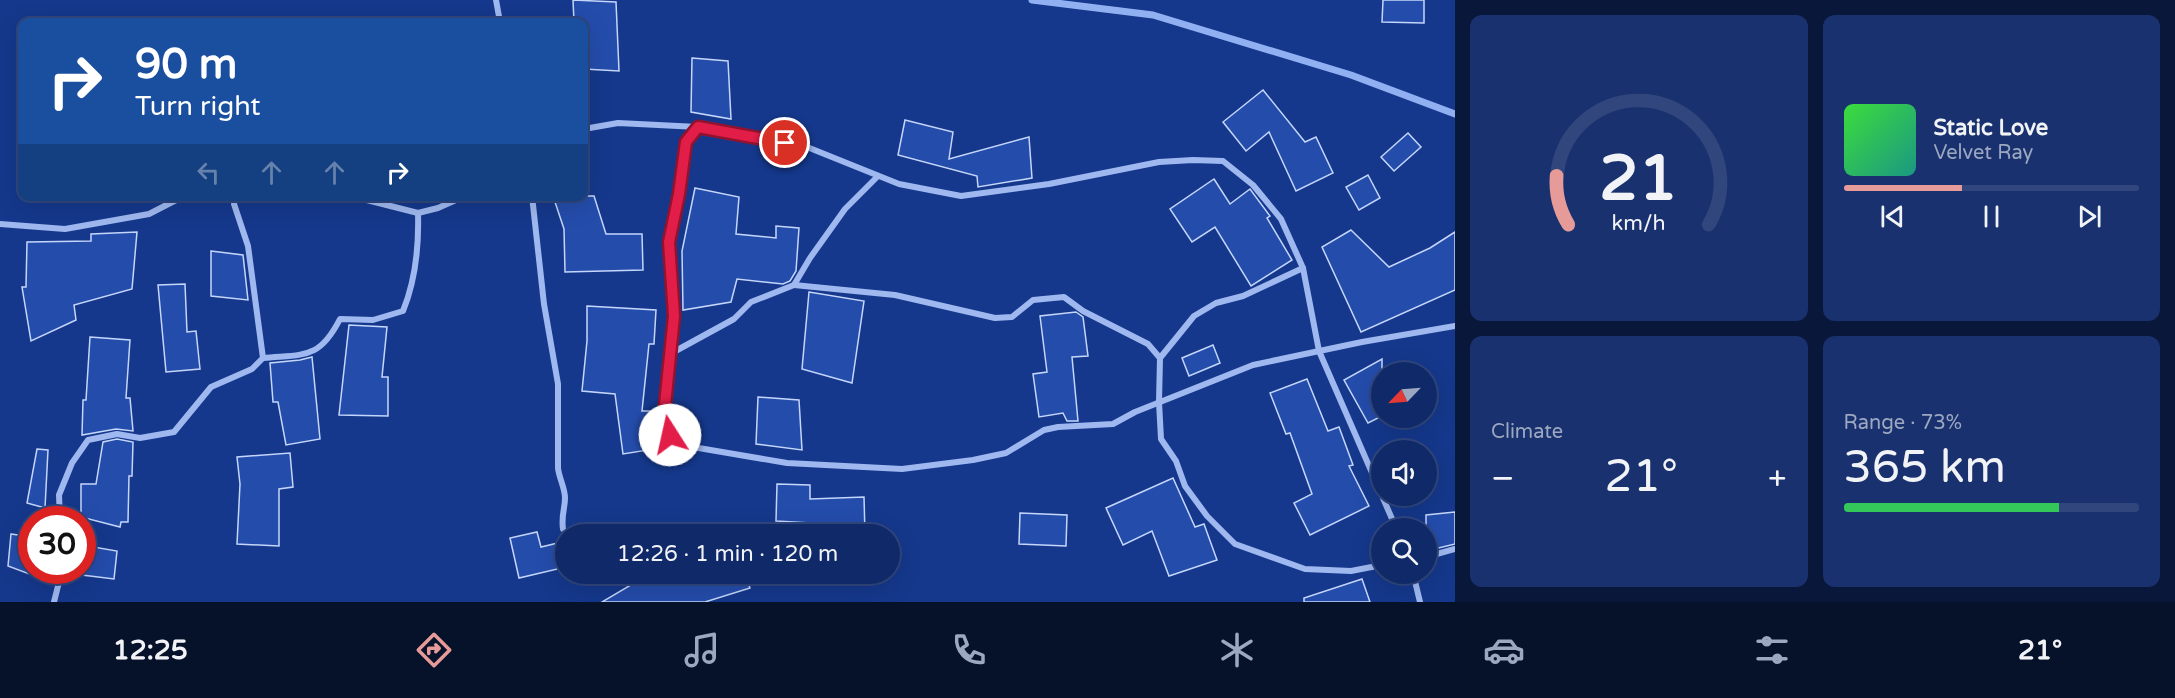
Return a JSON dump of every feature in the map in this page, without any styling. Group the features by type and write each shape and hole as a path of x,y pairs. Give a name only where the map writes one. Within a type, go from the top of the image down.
{"street":[{"path":"496,0 499,18"},
{"path":"588,128 618,123 698,127 807,147 899,184 961,196 1049,184 1159,162 1223,161 1253,185 1281,219 1303,268 1319,351 1392,518"},
{"path":"698,127 686,142 679,194 669,242 674,316 665,405 670,435 681,445 787,463 902,469 974,460 1005,453 1044,430 1113,424 1135,412 1253,365 1362,342 1455,326"},
{"path":"794,285 845,209 878,176"},
{"path":"0,224 65,229 149,214 174,201"},
{"path":"234,201 248,246 263,358"},
{"path":"371,201 418,213 454,201"},
{"path":"533,201 544,304 558,384 558,468 565,497 561,515 562,524"},
{"path":"59,506 59,495 72,463 88,440 117,434 140,438 174,432 211,387 252,369 263,358 303,354 319,348 331,338 340,319 374,320 403,311 412,287 419,241 418,213"},
{"path":"1303,268 1243,296 1216,303 1194,316 1160,358 1161,439 1176,461 1185,486 1208,516 1235,544 1305,569 1351,571 1371,567"},
{"path":"670,354 734,319 751,302 794,285 895,296 995,318 1012,317 1033,300 1064,297 1083,311 1148,344 1160,358"},
{"path":"1437,554 1455,549"},
{"path":"54,602 58,584"},
{"path":"1416,584 1420,602"}],"building":[{"path":"573,0 616,2 619,71 588,69 588,18 574,18"},
{"path":"1383,0 1424,0 1424,23 1382,22"},
{"path":"692,58 728,61 731,119 691,112"},
{"path":"1263,90 1305,142 1316,137 1333,173 1296,191 1269,132 1246,151 1223,122"},
{"path":"905,120 953,132 949,159 1029,137 1032,178 978,187 977,176 898,155"},
{"path":"1408,133 1421,147 1394,171 1381,157"},
{"path":"1368,175 1380,198 1359,210 1346,187"},
{"path":"1214,179 1230,204 1250,189 1270,216 1267,218 1292,260 1251,286 1215,227 1192,242 1170,209"},
{"path":"695,188 739,197 736,234 776,238 776,226 799,228 796,271 790,281 783,284 737,279 731,302 683,310 682,251"},
{"path":"588,196 594,196 606,234 642,234 643,270 565,272 564,229 555,201 588,201"},
{"path":"1351,230 1389,267 1430,248 1455,232 1455,290 1361,332 1322,247"},
{"path":"137,232 132,289 74,305 76,320 31,341 22,287 26,287 27,242 91,241 91,234"},
{"path":"211,251 243,255 248,300 211,296"},
{"path":"185,284 187,332 196,331 200,369 166,372 158,285"},
{"path":"809,292 864,301 852,383 802,369"},
{"path":"587,306 656,310 654,344 649,344 642,411 657,411 667,447 623,454 615,394 582,391 587,341"},
{"path":"1076,312 1083,317 1088,356 1072,357 1078,421 1067,421 1063,413 1039,417 1033,374 1047,372 1040,316"},
{"path":"349,325 387,327 382,377 388,377 388,416 339,415"},
{"path":"90,337 130,340 126,398 130,398 133,431 116,429 82,435 83,400 86,400"},
{"path":"1213,345 1220,363 1189,376 1182,358"},
{"path":"312,357 320,439 286,445 278,402 273,402 270,363"},
{"path":"1371,365 1371,422 1368,423 1344,380"},
{"path":"1307,379 1328,431 1339,427 1353,465 1349,466 1369,506 1310,535 1294,503 1312,494 1290,433 1286,434 1270,393"},
{"path":"758,397 799,400 802,450 756,444"},
{"path":"117,439 133,442 132,476 129,476 128,522 121,522 120,527 96,521 96,506 81,506 81,484 96,484 103,442"},
{"path":"37,449 48,450 45,506 27,503"},
{"path":"290,453 293,487 279,489 279,546 237,544 240,484 237,457"},
{"path":"1173,478 1195,527 1204,524 1217,560 1169,576 1152,531 1123,545 1106,508"},
{"path":"777,484 810,485 810,499 864,497 865,524 776,521"},
{"path":"1455,512 1455,544 1437,548 1437,518 1426,518 1426,515"},
{"path":"1020,513 1067,515 1066,546 1019,544"},
{"path":"537,532 541,547 555,544 555,570 519,578 510,538"},
{"path":"11,534 18,535 18,570 8,566"},
{"path":"96,547 117,551 114,579 96,577"},
{"path":"1362,579 1370,602 1304,602 1304,598"},
{"path":"632,584 748,584 750,588 705,602 602,602"}],"waterway":[{"path":"1032,0 1153,15 1351,75 1455,114"}],"route":[{"path":"670,435 665,405 674,316 669,242 679,194 686,142 698,127 785,143"}]}
